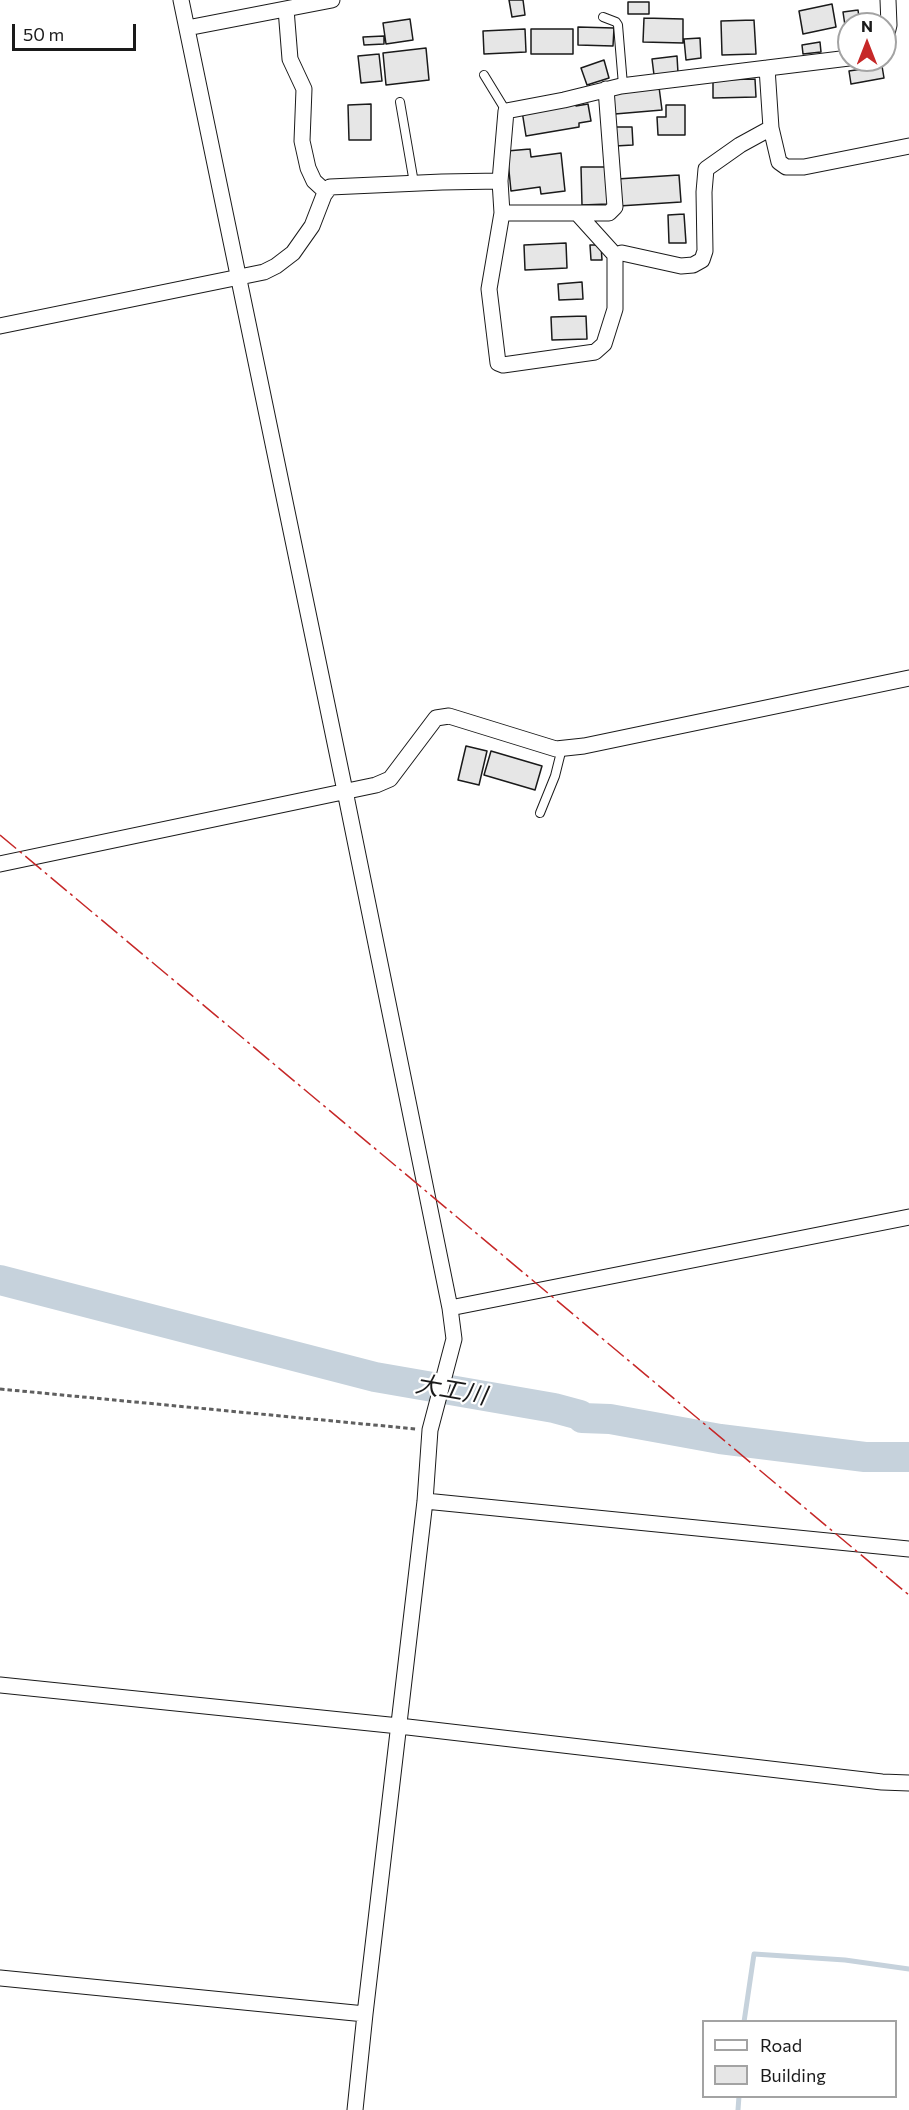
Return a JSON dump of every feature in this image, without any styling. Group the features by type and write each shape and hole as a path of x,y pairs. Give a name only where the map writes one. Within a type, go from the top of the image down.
{"street":[{"path":"181,0 345,791 450,1308 454,1339 430,1430 425,1501 355,2110"},
{"path":"187,28 332,0"},
{"path":"286,9 290,59 304,89 302,141 308,168 314,181 326,192"},
{"path":"577,213 615,255 615,309 604,344 595,352 503,365 498,363 489,289 502,213 500,181 506,111 564,100 623,85 837,59"},
{"path":"767,68 771,128 779,162 786,167 804,167 909,146"},
{"path":"502,213 609,213 615,207 606,89"},
{"path":"615,255 622,254 681,266 693,265 702,260 705,251 706,169 740,144 771,128"},
{"path":"0,326 264,272 293,253 312,225 330,187 500,181"},
{"path":"0,864 376,785 390,779 436,717 449,716 556,749 584,746 909,678"},
{"path":"450,1308 909,1217"},
{"path":"425,1501 909,1549"},
{"path":"0,1685 399,1726 882,1782 909,1783"},
{"path":"0,1978 365,2014"}],"lane":[{"path":"603,17 618,25 623,85"},
{"path":"484,75 506,111"},
{"path":"400,102 414,183"},
{"path":"540,813 555,776 562,748"}],"path":[{"path":"0,1389 430,1430"}],"building":[{"path":"509,0 523,0 525,15 512,17"},
{"path":"628,2 649,2 649,14 628,14"},
{"path":"832,4 836,27 803,34 799,11"},
{"path":"644,18 683,19 683,43 643,42"},
{"path":"410,19 413,40 386,44 383,23"},
{"path":"754,20 756,54 722,55 721,21"},
{"path":"578,27 614,28 613,46 578,45"},
{"path":"525,29 526,52 484,54 483,31"},
{"path":"531,29 573,29 573,54 531,54"},
{"path":"384,36 384,44 364,45 363,37"},
{"path":"700,38 701,58 686,60 684,39"},
{"path":"820,42 821,52 803,54 802,45"},
{"path":"426,48 429,80 386,85 383,53"},
{"path":"379,54 382,81 361,83 358,56"},
{"path":"677,56 678,73 654,75 652,59"},
{"path":"604,60 609,78 587,85 581,68"},
{"path":"849,72 883,72 884,78 851,84"},
{"path":"755,79 756,97 713,98 713,80"},
{"path":"659,87 662,110 615,114 612,91"},
{"path":"576,102 576,106 588,104 591,121 579,123 579,127 526,136 522,111"},
{"path":"371,104 371,140 349,140 348,105"},
{"path":"666,105 685,105 685,135 658,135 657,117 666,117"},
{"path":"614,127 632,127 633,145 615,146"},
{"path":"530,149 531,157 561,153 565,191 541,194 540,187 511,191 507,151"},
{"path":"581,167 608,167 608,204 582,205"},
{"path":"679,175 681,202 619,206 617,179"},
{"path":"684,214 686,243 669,243 668,215"},
{"path":"566,243 567,268 525,270 524,245"},
{"path":"590,245 601,245 602,260 591,260"},
{"path":"582,282 583,299 559,300 558,284"},
{"path":"586,316 587,339 552,340 551,317"},
{"path":"466,746 487,751 479,785 458,780"},
{"path":"491,751 542,766 535,790 484,775"}],"waterway":[{"name":"大工川","path":"0,1280 375,1377 554,1408 580,1415 582,1418 610,1419 720,1439 865,1457 909,1457"},
{"path":"744,2020 754,1954 845,1960 909,1969"},
{"path":"738,2110 739,2098"}],"power":[{"path":"0,835 909,1595"}]}
